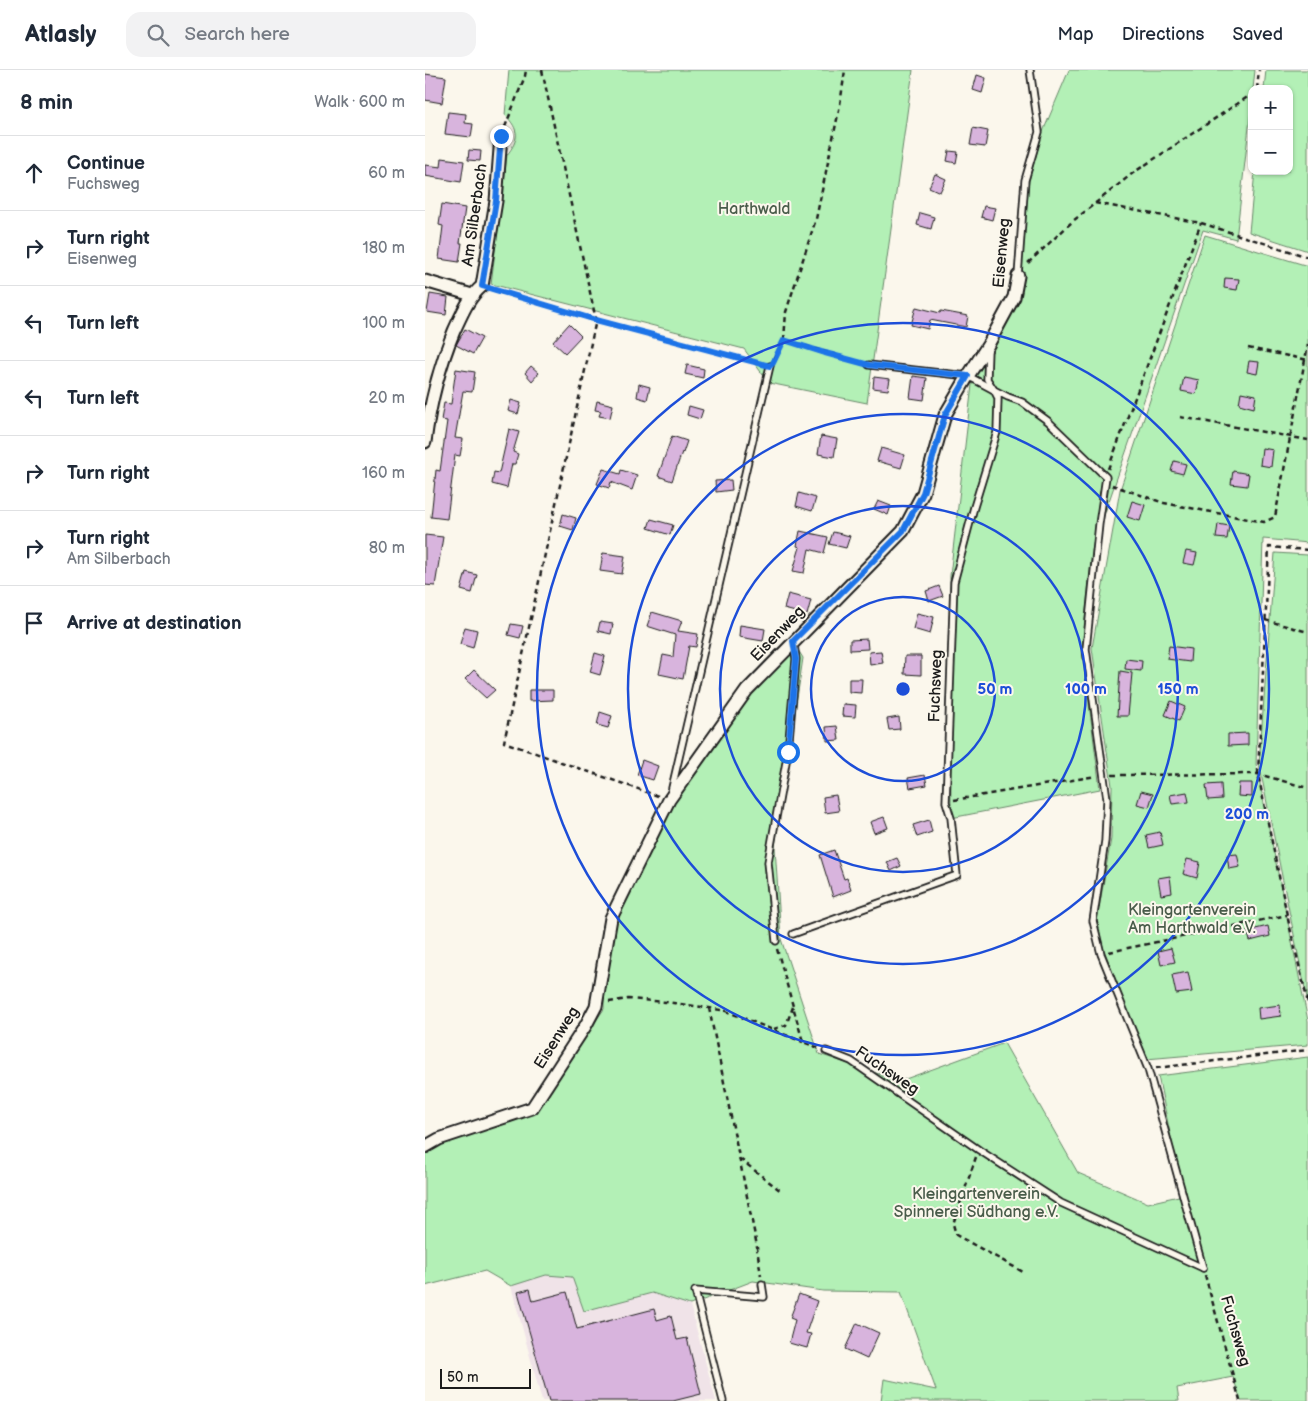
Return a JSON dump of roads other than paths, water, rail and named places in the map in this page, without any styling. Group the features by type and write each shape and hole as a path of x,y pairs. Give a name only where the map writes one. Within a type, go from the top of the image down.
{"street":[{"name":"Am Silberbach","path":"425,442 434,389 445,354 472,294 482,286 496,201 501,136"},
{"name":"Eisenweg","path":"425,1147 439,1139 532,1108 586,1025 596,1006 611,918 669,800 747,690 903,531 923,493 945,415 988,345 1014,297 1018,276"},
{"path":"425,281 472,294"}],"lane":[{"name":"Eisenweg","path":"1018,276 1025,180 1039,132 1029,70"},
{"path":"988,345 987,379 994,390"},
{"path":"869,365 968,376 994,390"},
{"path":"669,800 770,366"},
{"name":"Fuchsweg","path":"826,1051 851,1061 979,1150 1061,1203 1203,1268 1148,1069 1101,954 1093,921 1105,841 1107,799 1086,649 1099,524 1106,480 1048,420 1022,402 994,390"},
{"name":"Fuchsweg","path":"793,934 957,875 951,818 946,802 954,582 997,432 998,398 994,390"},
{"path":"776,940 768,862 788,752 796,659 793,641"},
{"path":"723,1401 695,1291 764,1297 762,1284"}],"park label":[{"name":"Harthwald","path":"754,209"},
{"name":"Kleingartenverein Am Harthwald e.V.","path":"1192,919"},
{"name":"Kleingartenverein Spinnerei Südhang e.V.","path":"976,1203"}]}
